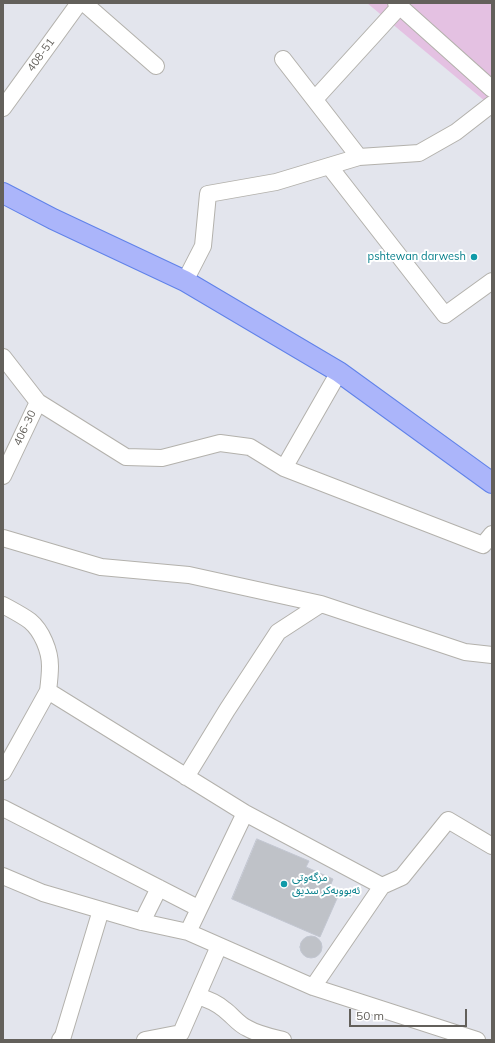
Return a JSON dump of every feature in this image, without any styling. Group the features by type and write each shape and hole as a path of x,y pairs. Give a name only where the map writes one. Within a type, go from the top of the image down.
{"main road":[{"path":"3,193 185,281 339,372 492,483"}],"street":[{"name":"408-51","path":"3,108 79,3"},
{"path":"84,3 156,66"},
{"path":"315,100 398,5 492,89"},
{"path":"283,60 359,157"},
{"path":"185,281 203,246 208,194 276,182 359,157 419,153 456,132 492,104"},
{"path":"329,166 445,315 492,281"},
{"path":"3,357 38,402 126,457 162,458 220,443 250,448 284,468 483,546 492,534"},
{"path":"284,468 339,372"},
{"name":"406-30","path":"3,474 38,402"},
{"path":"3,538 101,567 189,575 321,604 465,652 492,655"},
{"path":"186,777 227,710 278,632 321,604"},
{"path":"3,605 31,622 37,628 49,655 50,665 48,691 3,772"},
{"path":"48,691 245,813 382,886"},
{"path":"3,808 198,908"},
{"path":"188,932 198,908 245,813"},
{"path":"313,987 382,886 402,877 448,820 492,846"},
{"path":"3,876 43,893 142,922 188,932 313,987 477,1040"},
{"path":"142,922 159,888"},
{"path":"60,1040 63,1036 101,910"},
{"path":"145,1040 181,1033 219,946"},
{"path":"197,996 208,999 226,1010 246,1028 254,1032 282,1040"}],"shaded area":[{"path":"367,3 489,3 492,5 492,107"}],"building":[{"name":"مزگەوتی ئەبووبەکر سدیق","path":"257,839 309,861 306,867 333,879 329,889 339,894 320,937 232,899"},
{"path":"311,936 319,939 322,947 319,955 311,958 303,955 300,947 303,939"}],"place":[{"name":"pshtewan darwesh","path":"474,257"},
{"name":"مزگەوتی ئەبووبەکر سدیق","path":"284,884"}]}
